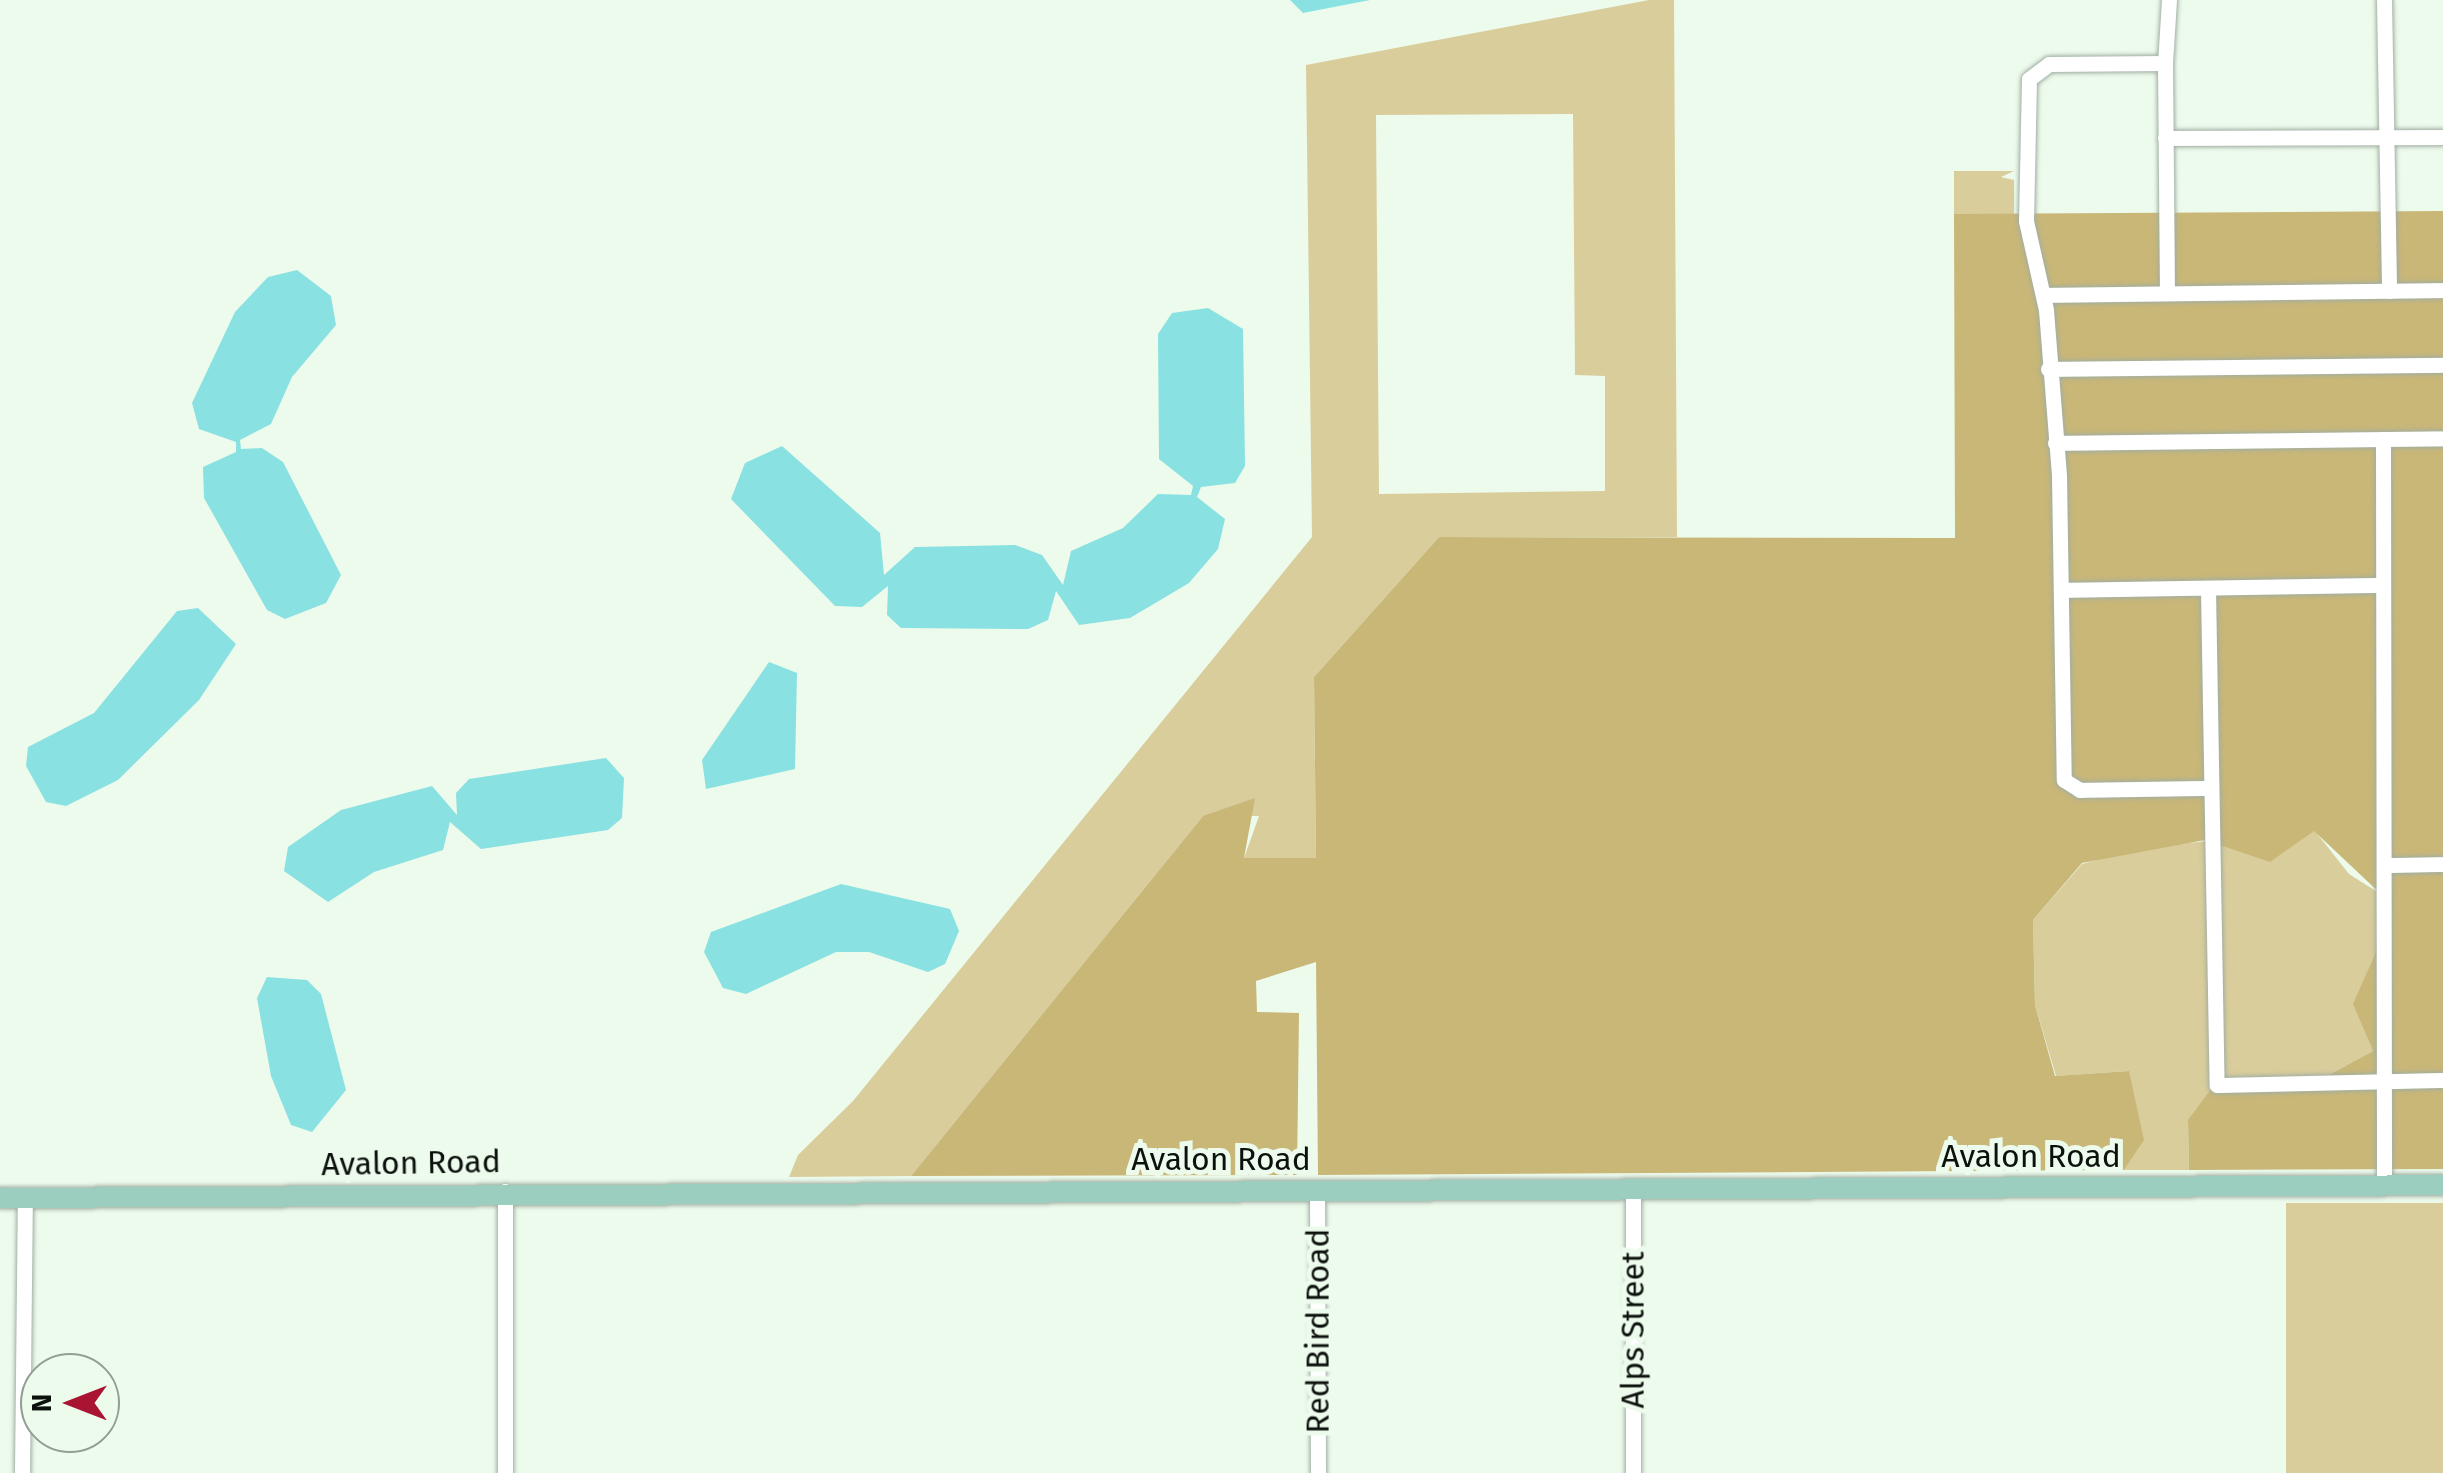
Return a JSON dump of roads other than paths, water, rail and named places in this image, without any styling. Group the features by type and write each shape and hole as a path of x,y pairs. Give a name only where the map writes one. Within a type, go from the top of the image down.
{"main road":[{"name":"Avalon Road","path":"0,1198 505,1191 2443,1185"}],"street":[{"path":"2167,294 2165,63 2169,0"},
{"path":"2384,0 2389,291"},
{"path":"2165,63 2035,70 2025,88 2026,220 2044,295 2055,443 2062,590 2064,780 2080,790 2212,788"},
{"path":"2166,138 2443,137"},
{"path":"2044,295 2443,290"},
{"path":"2048,368 2443,365"},
{"path":"2055,443 2443,438"},
{"path":"2383,439 2384,1185"},
{"path":"2062,590 2382,585"},
{"path":"2208,590 2216,1085 2386,1085 2443,1080"},
{"path":"2386,865 2443,864"},
{"name":"Alps Street","path":"1633,1187 1633,1473"},
{"name":"Red Bird Road","path":"1317,1188 1318,1473"},
{"path":"504,1473 505,1191"},
{"path":"22,1473 25,1198"}],"water":[{"path":"1290,0 1370,0 1303,13"},
{"path":"297,270 331,296 336,325 292,377 271,424 240,440 241,449 262,448 283,462 341,575 326,603 285,619 267,610 204,498 203,467 236,452 236,442 199,429 192,403 235,312 268,277"},
{"path":"1208,308 1243,329 1245,466 1235,483 1201,487 1197,497 1225,519 1218,549 1189,583 1130,618 1079,625 1056,591 1048,620 1028,629 901,628 887,615 888,586 862,607 835,606 731,499 745,463 782,446 880,533 884,575 915,547 1015,545 1042,555 1063,585 1071,551 1123,528 1158,494 1191,495 1193,486 1159,459 1158,334 1172,313"},
{"path":"198,608 236,644 199,700 118,780 66,806 46,802 26,766 28,747 94,713 177,611"},
{"path":"769,662 797,673 795,769 706,789 702,760"},
{"path":"606,758 624,778 622,818 608,830 481,849 450,822 443,850 374,872 328,902 284,871 288,847 341,810 432,786 457,815 456,793 469,779"},
{"path":"841,884 950,909 959,931 945,964 928,972 869,952 836,952 746,994 723,988 704,952 711,932"},
{"path":"267,977 307,980 321,994 346,1090 312,1132 291,1125 271,1076 257,998"}]}
